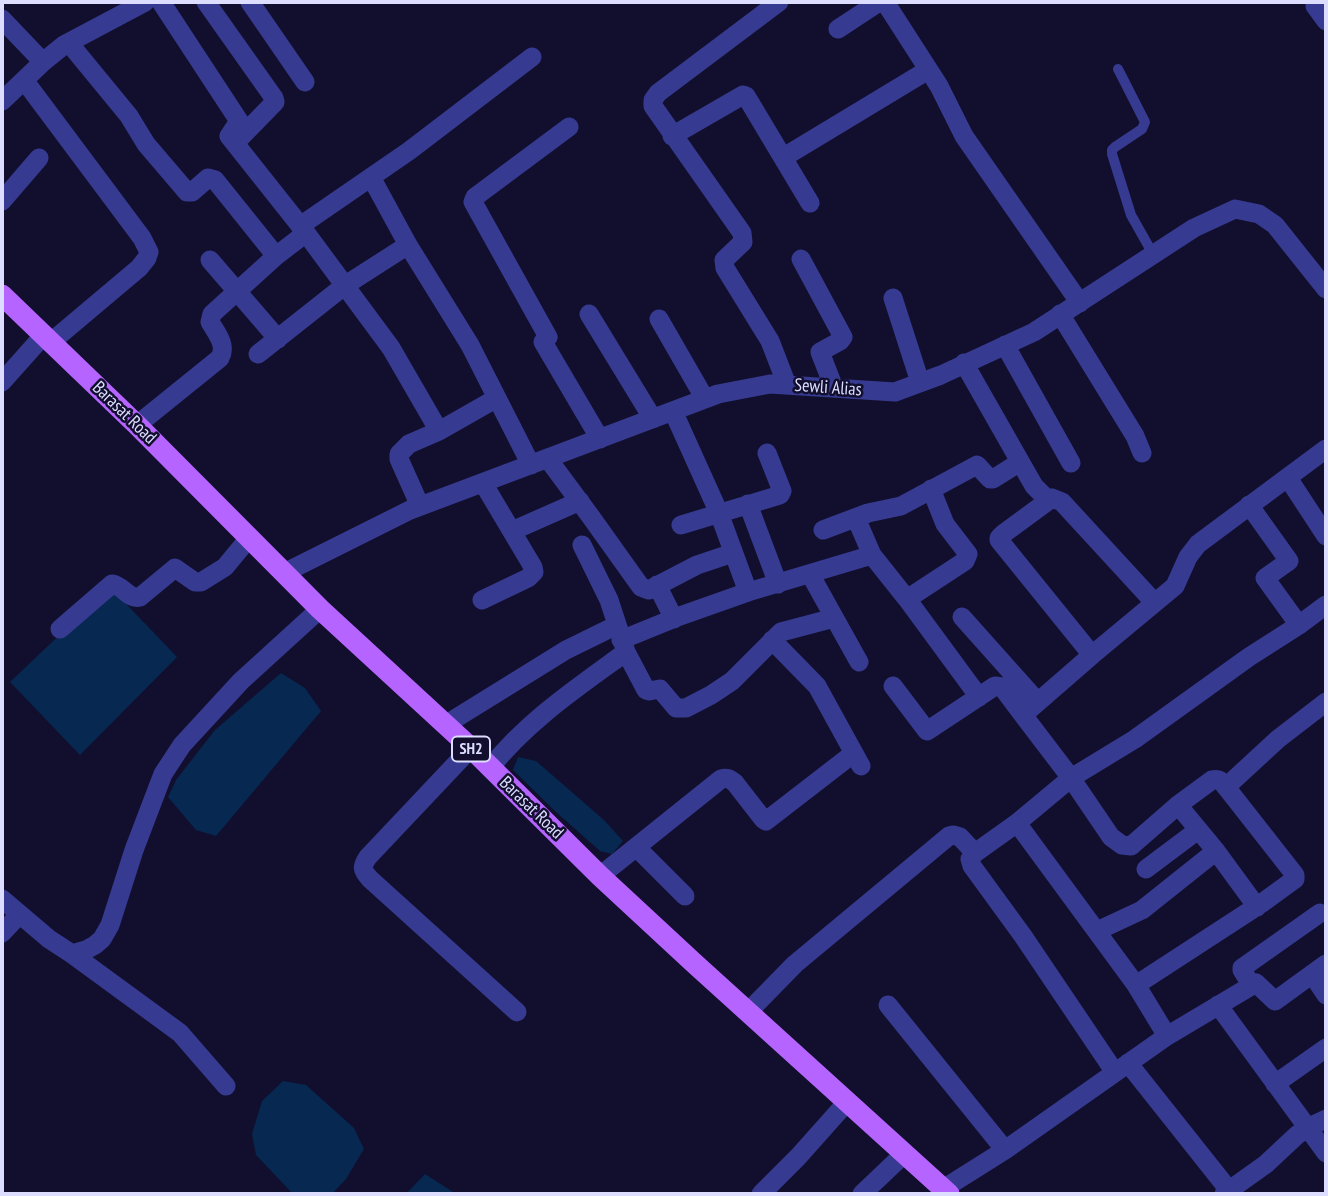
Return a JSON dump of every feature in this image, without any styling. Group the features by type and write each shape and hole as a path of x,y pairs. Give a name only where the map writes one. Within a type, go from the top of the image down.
{"main road":[{"name":"Barasat Road","path":"2,295 137,425 320,609 471,748 600,876 946,1192"}],"street":[{"path":"161,2 239,121 229,136 391,348 439,431"},
{"path":"206,2 275,102 235,143"},
{"path":"250,2 305,82"},
{"path":"779,2 658,93 653,100 653,106 743,233 743,242 724,260 725,268 770,341 787,385"},
{"path":"838,29 879,2"},
{"path":"885,2 939,86 964,136 1080,303"},
{"path":"2,101 43,62 133,4"},
{"path":"2,19 43,62"},
{"path":"69,43 129,116 146,144 187,192 192,192 208,178 215,180 276,256"},
{"path":"137,425 220,358 223,344 209,322 212,314 303,230 532,57"},
{"path":"784,157 928,69"},
{"path":"2,382 47,339 139,268 149,252 142,238 23,80"},
{"path":"673,136 743,95 748,98 810,203"},
{"path":"569,127 475,197 473,202 548,337 543,342 600,439"},
{"path":"2,201 39,158"},
{"path":"371,177 408,245 470,345 497,398 539,462 580,502 640,587 649,590 696,565 733,553"},
{"name":"Sewli Alias","path":"284,573 420,506 718,394 770,384 895,392 941,375 1034,332 1194,228 1236,209 1258,214 1275,225 1326,289"},
{"path":"258,354 344,286 408,245"},
{"path":"801,259 843,337 841,341 820,352 834,388"},
{"path":"210,260 278,339"},
{"path":"893,298 920,383"},
{"path":"589,314 653,419"},
{"path":"1060,314 1135,436 1142,453"},
{"path":"659,319 705,399"},
{"path":"1005,345 1071,463"},
{"path":"964,363 1034,486 1046,498 1062,502 1154,602"},
{"path":"420,506 399,454 409,444 439,431 497,398"},
{"path":"673,411 719,513 748,592"},
{"path":"1030,708 1175,586 1192,550 1326,449"},
{"path":"681,526 782,494 767,453"},
{"path":"823,530 869,513 901,506 977,465 993,479 1020,462"},
{"path":"1288,478 1326,536"},
{"path":"482,600 528,578 534,572 483,483"},
{"path":"907,599 965,561 968,554 945,524 931,489"},
{"path":"1052,498 1003,534 999,540 1092,655"},
{"path":"512,531 580,502"},
{"path":"748,504 778,584"},
{"path":"1249,505 1289,561 1265,578 1299,625"},
{"path":"856,517 872,555 979,697"},
{"path":"60,629 112,584 119,585 132,598 140,597 175,568 195,582 201,582 225,567 249,538"},
{"path":"582,545 609,600 622,639 646,690 660,689 673,706 680,709 711,695 732,681 781,632 834,618"},
{"path":"445,725 550,659 622,639 748,592 872,555"},
{"path":"810,574 859,662"},
{"path":"657,585 674,619"},
{"path":"1317,1123 1297,1135 1266,1164 1228,1193 1121,1067 972,866 970,859 1071,778 1135,739 1326,605"},
{"path":"72,954 95,945 110,925 134,850 163,774 182,745 242,681 320,609"},
{"path":"962,617 1030,708 1071,778 1111,837 1122,845 1131,846 1178,805 1212,780 1220,780 1295,875 1296,879 1256,907 1136,985"},
{"path":"490,768 506,748 565,696 622,639"},
{"path":"600,876 725,777 736,783 766,821 857,759 817,686 772,640"},
{"path":"894,686 927,731 995,686 1000,686 1030,708"},
{"path":"1226,787 1278,739 1326,702"},
{"path":"471,748 368,857 362,865 363,872 517,1012"},
{"path":"1178,805 1216,851 1256,907"},
{"path":"1017,823 1136,985 1167,1036"},
{"path":"1146,869 1198,830"},
{"path":"749,1011 795,964 949,836 960,837 975,853"},
{"path":"637,848 685,896"},
{"path":"1097,931 1142,909 1216,851"},
{"path":"2,900 49,939 180,1033 226,1086"},
{"path":"1252,986 1242,968 1320,913"},
{"path":"2,933 19,915"},
{"path":"946,1192 1121,1067 1256,983 1275,1001 1319,969 1326,995"},
{"path":"888,1005 1005,1150"},
{"path":"1217,1005 1275,1084 1317,1123 1326,1153"},
{"path":"1275,1084 1326,1048"},
{"path":"761,1194 847,1102"},
{"path":"862,1194 904,1154"}],"lane":[{"path":"1118,69 1145,122 1142,129 1115,147 1112,154 1132,215 1153,254"}],"water":[{"path":"110,587 177,657 80,755 10,682"},
{"path":"281,673 305,688 321,711 216,836 196,830 168,797 176,780 215,730"},
{"path":"518,757 536,761 604,820 623,841 612,854 600,851 513,770"},
{"path":"283,1081 306,1085 354,1128 364,1149 346,1179 332,1194 293,1194 256,1155 252,1134 262,1101"},
{"path":"425,1174 456,1194 406,1194"}]}
